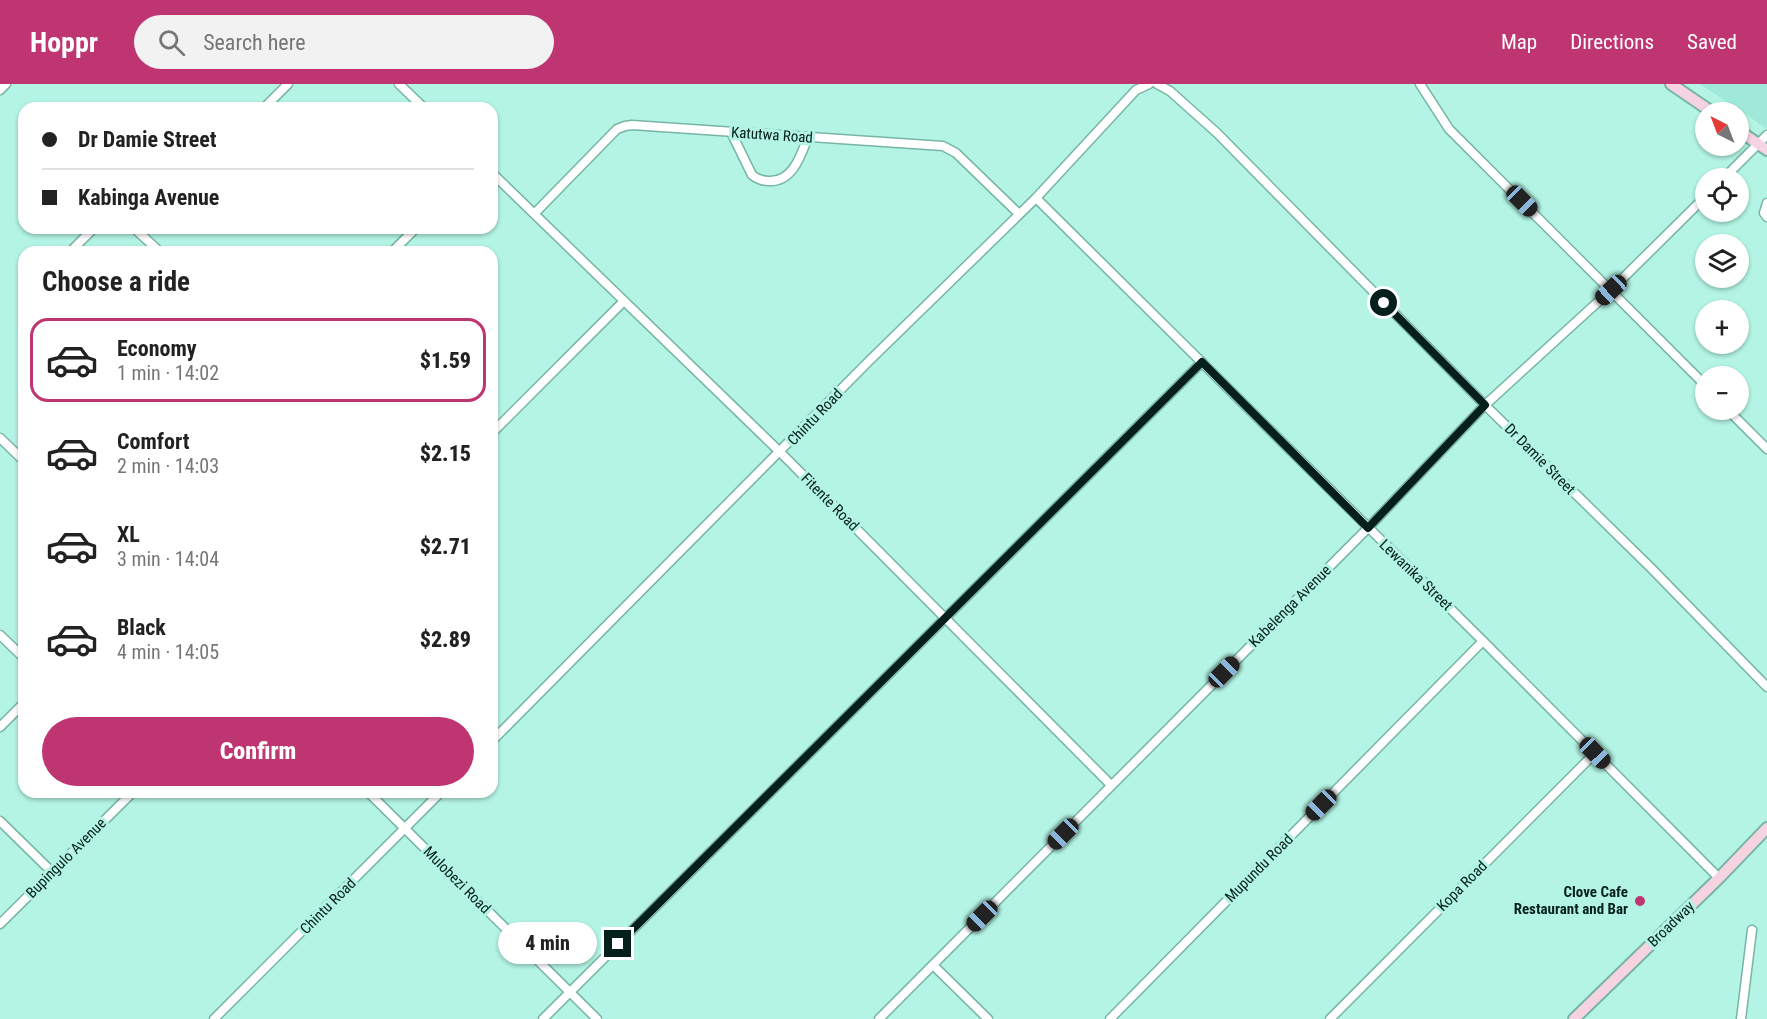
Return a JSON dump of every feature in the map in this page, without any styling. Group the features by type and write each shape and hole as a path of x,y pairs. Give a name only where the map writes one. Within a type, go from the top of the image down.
{"main road":[{"path":"1671,84 1697,102"},
{"path":"1749,137 1763,147"},
{"name":"Broadway","path":"1574,1019 1767,828"}],"street":[{"path":"0,90 6,84"},
{"path":"270,102 288,84"},
{"path":"399,84 418,102"},
{"name":"Chintu Road","path":"498,735 1018,213 1036,198 1136,90 1149,84"},
{"name":"Dr Damie Street","path":"1157,84 1170,91 1217,133 1767,687"},
{"path":"1420,84 1449,129 1695,375"},
{"name":"Katutwa Road","path":"535,213 617,129 625,126 943,146 956,153 1018,213"},
{"path":"731,132 752,175 768,182 779,181 787,177 796,164 808,137"},
{"path":"1737,168 1763,147 1767,135"},
{"name":"Fitente Road","path":"498,179 780,452 1111,785"},
{"name":"Lewanika Street","path":"1036,198 1484,641 1719,878"},
{"path":"1767,203 1764,213 1767,217"},
{"name":"Kabelenga Avenue","path":"879,1019 1368,528 1485,405 1611,290 1695,207"},
{"path":"76,246 88,234"},
{"path":"143,234 154,246"},
{"path":"398,246 410,234"},
{"path":"498,427 624,301"},
{"path":"543,1019 1202,362"},
{"path":"1738,420 1767,449"},
{"path":"0,438 18,455"},
{"path":"0,635 18,652"},
{"name":"Mupundu Road","path":"1110,1019 1484,641"},
{"path":"0,728 18,709"},
{"name":"Kopa Road","path":"1330,1019 1595,753"},
{"name":"Bupingulo Avenue","path":"0,924 127,798"},
{"name":"Mulobezi Road","path":"374,798 597,1019"},
{"name":"Chintu Road","path":"214,1019 435,798"},
{"path":"0,821 52,872"},
{"path":"1741,1019 1752,930"},
{"path":"933,965 988,1019"}],"shaded area":[{"path":"1700,84 1767,84 1767,129 1749,116 1749,102 1727,102"}],"place":[{"name":"Clove Cafe Restaurant and Bar","path":"1640,901"}],"route":[{"path":"618,944 1202,362 1368,528 1485,405 1384,303"}]}
